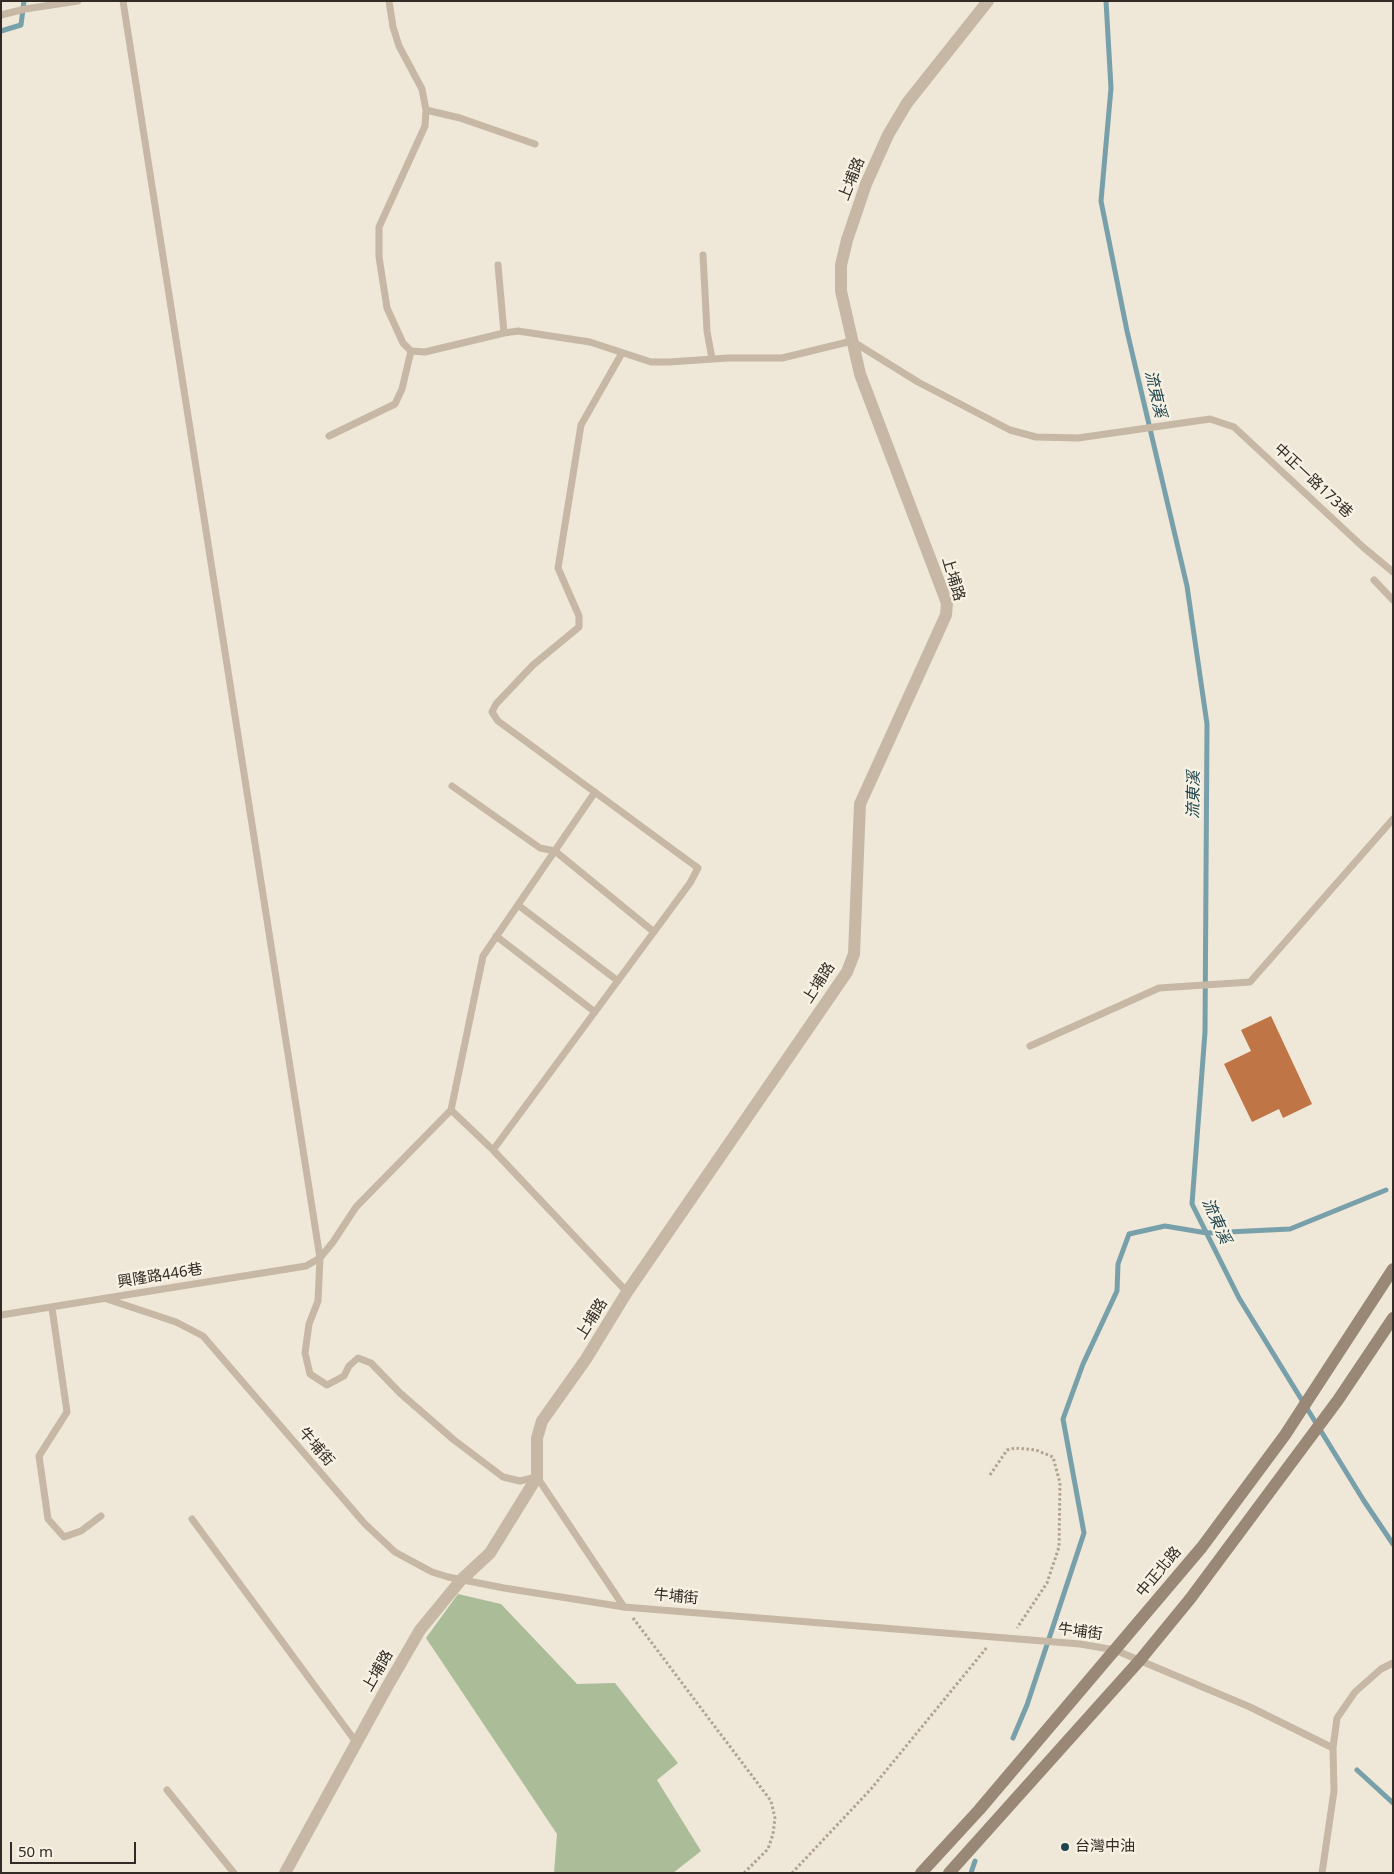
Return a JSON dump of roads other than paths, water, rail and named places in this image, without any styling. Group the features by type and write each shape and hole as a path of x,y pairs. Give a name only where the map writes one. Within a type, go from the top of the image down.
{"main road":[{"name":"中正北路","path":"921,1873 979,1810 1202,1546 1285,1435 1330,1369 1393,1269"},
{"path":"948,1873 1140,1660 1190,1598 1297,1457 1393,1318"}],"street":[{"name":"上埔路","path":"285,1873 356,1742 420,1630 461,1580 490,1552 537,1477 537,1438 542,1421 586,1359 628,1292 847,972 854,954 860,804 946,615 947,603 860,374 841,291 841,265 847,240 866,184 888,135 907,103 988,1"}],"lane":[{"path":"1,15 25,9 78,1"},
{"path":"122,1 320,1258 318,1301 309,1324 305,1353 310,1374 327,1385 344,1376 348,1366 358,1358 371,1363 400,1393 434,1423 503,1477 520,1481 537,1477 624,1607"},
{"path":"389,1 393,27 399,46 422,89 426,110 425,126 379,228 379,257 387,308 402,343 410,351 425,352 518,331 590,342 651,362 782,358 852,341"},
{"path":"426,110 460,118 534,144"},
{"path":"703,255 707,331 712,359"},
{"path":"498,265 504,333"},
{"name":"中正一路173巷","path":"852,341 918,382 1010,430 1036,438 1078,438 1210,418 1234,427 1363,547 1393,572"},
{"path":"329,436 395,404 402,389 410,351"},
{"path":"494,1150 690,883 698,868 498,721 492,712 496,704 533,665 579,627 579,616 558,568 581,425 622,353"},
{"path":"1374,580 1393,600"},
{"path":"452,786 540,848 555,851 654,932"},
{"path":"320,1258 334,1242 356,1207 451,1110 482,956 595,792"},
{"path":"1030,1046 1159,988 1250,982 1393,819"},
{"path":"518,905 618,981"},
{"path":"496,936 595,1012"},
{"path":"451,1110 494,1150 628,1292"},
{"name":"興隆路446巷","path":"1,1315 306,1266 320,1258"},
{"name":"牛埔街","path":"107,1299 176,1322 203,1336 378,1538 395,1552 432,1572 461,1580 504,1588 624,1607 1080,1644 1115,1650 1250,1707 1333,1748"},
{"path":"52,1308 67,1412 39,1456 48,1519 64,1537 81,1531 101,1516"},
{"path":"192,1519 356,1742"},
{"path":"1322,1873 1334,1791 1333,1748 1337,1718 1354,1692 1381,1669 1393,1663"},
{"path":"167,1790 234,1873"}],"waterway":[{"path":"1,31 21,25 24,1"},
{"name":"流東溪","path":"1106,1 1111,88 1101,201 1127,331 1187,586 1207,724 1205,1032 1192,1204 1239,1298 1364,1501 1393,1544"},
{"path":"1013,1738 1027,1705 1084,1533 1063,1419 1083,1364 1117,1291 1118,1264 1129,1234 1165,1226 1207,1233 1290,1229 1386,1190"},
{"path":"1357,1770 1393,1803"},
{"path":"971,1873 975,1861"}],"place":[{"name":"台灣中油","path":"1065,1847"}]}
